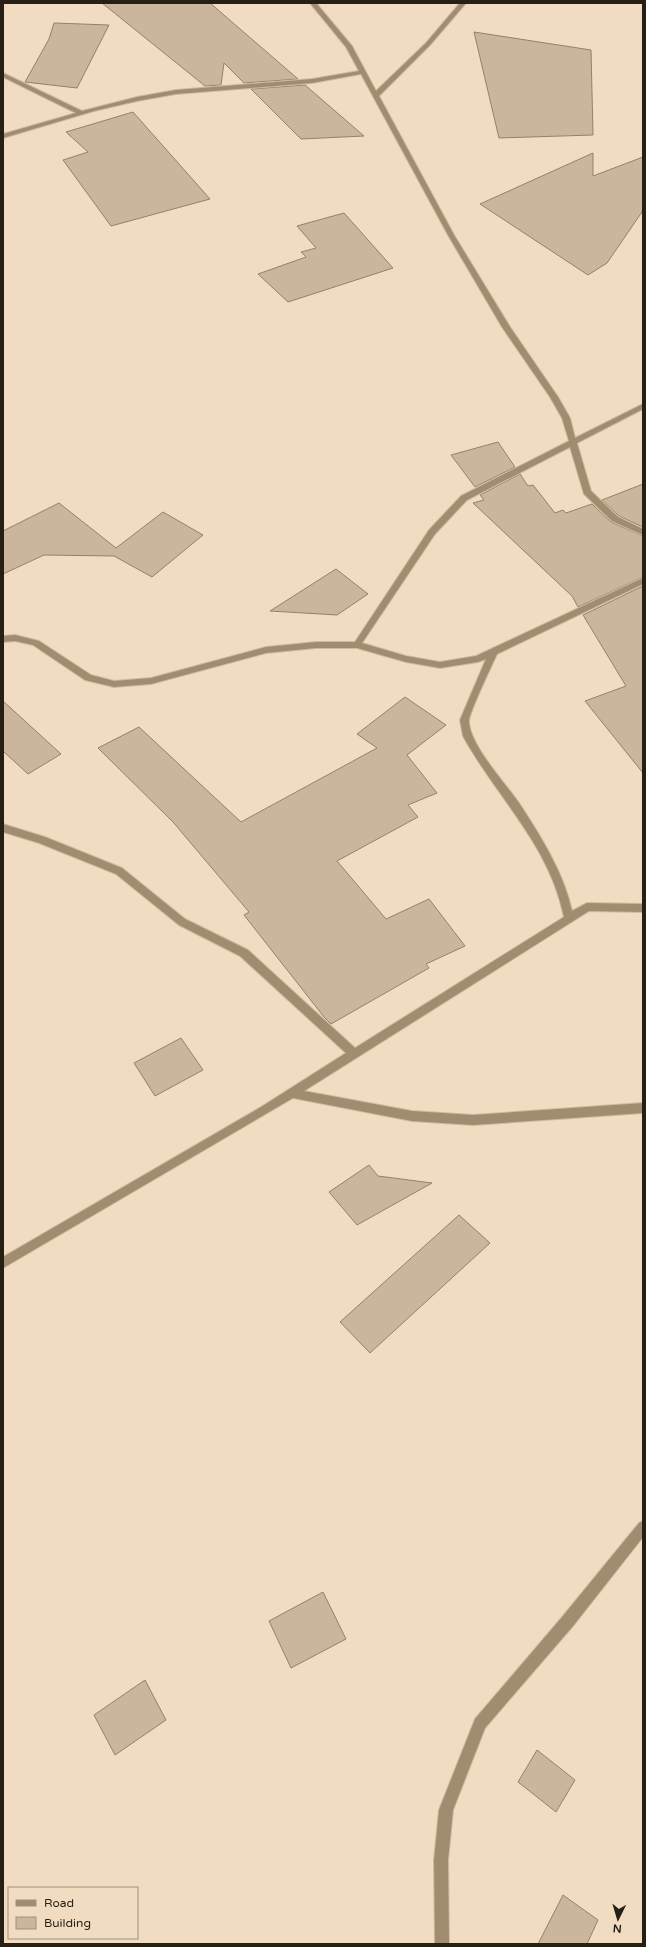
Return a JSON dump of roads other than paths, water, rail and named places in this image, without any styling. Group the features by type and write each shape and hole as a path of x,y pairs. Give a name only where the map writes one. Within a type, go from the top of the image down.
{"street":[{"path":"313,3 349,46 451,235 490,301 566,418 587,492 615,519 643,532"},
{"path":"375,96 428,44 463,3"},
{"path":"3,136 137,99 176,92 312,80 363,72"},
{"path":"3,75 55,99 81,114"},
{"path":"357,645 432,532 464,498 643,406"},
{"path":"3,640 15,638 36,643 88,678 114,684 151,681 266,650 316,645 357,645 406,659 440,665 478,659 643,582"},
{"path":"493,652 464,720 467,736 542,847 565,900 569,919"},
{"path":"3,828 42,840 119,871 182,922 244,953 354,1054"},
{"path":"3,1262 292,1093 587,907 643,908"},
{"path":"292,1093 412,1116 473,1120 643,1108"},
{"path":"442,1944 441,1860 446,1810 480,1724 568,1621 643,1527"}]}
